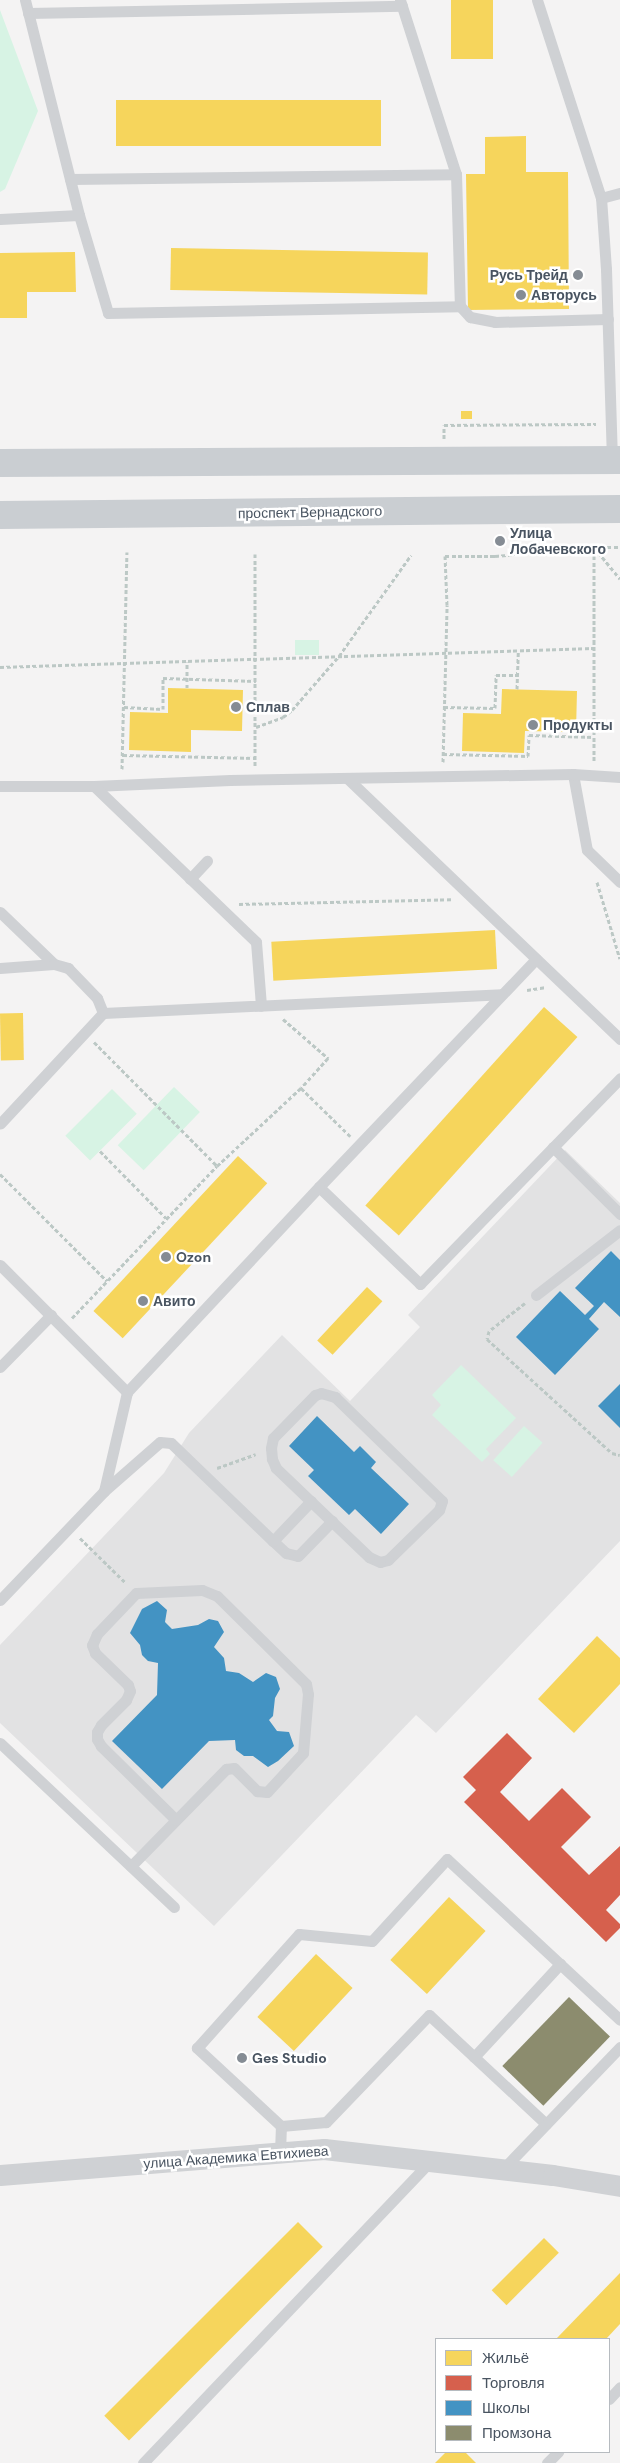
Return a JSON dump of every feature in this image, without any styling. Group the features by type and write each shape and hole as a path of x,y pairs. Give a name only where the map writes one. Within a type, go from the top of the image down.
{"main road":[{"path":"0,463 616,460"},
{"name":"проспект Вернадского","path":"0,515 620,509"}],"street":[{"name":"улица Академика Евтихиева","path":"2,2176 324,2149 503,2169 620,2186"}],"lane":[{"path":"25,0 79,215 108,313 460,306"},
{"path":"537,0 601,198 608,319 611,424 616,460"},
{"path":"28,13 401,3 456,174 460,306 470,317 495,322 608,319"},
{"path":"70,179 456,174"},
{"path":"601,198 620,193"},
{"path":"0,218 79,215"},
{"path":"574,774 587,850 620,882"},
{"path":"0,786 94,786 255,779 574,774 620,778"},
{"path":"347,778 620,1040"},
{"path":"94,786 256,942 264,1005"},
{"path":"190,879 207,861"},
{"path":"0,912 54,964"},
{"path":"104,1491 127,1392 536,959"},
{"path":"0,968 54,964 68,968 97,998 103,1014"},
{"path":"0,1124 103,1014 502,994"},
{"path":"319,1187 420,1284 620,1078"},
{"path":"553,1148 620,1214"},
{"path":"536,1295 620,1230"},
{"path":"0,1265 127,1392"},
{"path":"0,1367 51,1315"},
{"path":"329,1393 442,1501 439,1510 388,1560 380,1562 369,1557 311,1501 276,1468 271,1448 273,1438 315,1395 329,1393"},
{"path":"0,1600 104,1491 155,1445 164,1441 171,1443 286,1553 298,1556 332,1521"},
{"path":"273,1541 311,1501"},
{"path":"131,1866 226,1769 234,1768 257,1791 263,1793 270,1789 303,1753 308,1688 303,1680 212,1593 202,1590 136,1593 92,1640 95,1653 128,1686 130,1691 126,1700 101,1725 97,1732 97,1739 101,1746 176,1820"},
{"path":"0,1743 174,1908"},
{"path":"546,2124 429,2014 326,2122 281,2126 197,2048 300,1934 372,1941 446,1859 620,2020"},
{"path":"474,2056 560,1964"},
{"path":"503,2169 620,2047"},
{"path":"280,2153 281,2126"},
{"path":"143,2463 431,2161"},
{"path":"610,2398 620,2387"},
{"path":"547,2463 557,2453"}],"path":[{"path":"444,440 444,426 611,424"},
{"path":"443,776 446,653 445,556 494,556 620,547"},
{"path":"594,548 620,579"},
{"path":"594,548 594,776"},
{"path":"122,785 126,552"},
{"path":"255,554 255,779"},
{"path":"256,727 283,717 292,710 339,656 411,555"},
{"path":"0,667 594,648"},
{"path":"517,689 518,650"},
{"path":"187,662 187,688"},
{"path":"444,706 495,708 496,675 517,675"},
{"path":"124,707 163,709 163,678 256,681"},
{"path":"443,754 528,756 529,735 594,737"},
{"path":"123,754 256,758"},
{"path":"587,850 620,958"},
{"path":"217,904 473,898"},
{"path":"64,1328 166,1218 217,1166 301,1088 328,1058 264,1005"},
{"path":"85,1033 217,1166"},
{"path":"301,1088 359,1145"},
{"path":"100,1150 166,1218"},
{"path":"0,1174 107,1281"},
{"path":"536,1295 489,1331 487,1339 612,1453 620,1455"},
{"path":"203,1474 271,1448"},
{"path":"69,1528 136,1593"}],"shaded area":[{"path":"565,1150 620,1203 620,1541 436,1733 416,1715 214,1926 0,1723 0,1645 164,1473 189,1433 282,1335 350,1401 420,1327 408,1315"}],"green space":[{"path":"0,10 38,111 5,189 0,192"},
{"path":"295,640 319,640 319,655 295,655"},
{"path":"174,1087 200,1112 144,1170 118,1145"},
{"path":"112,1089 137,1114 90,1160 65,1136"},
{"path":"461,1365 516,1418 486,1449 490,1454 482,1462 432,1415 441,1405 432,1395"},
{"path":"524,1426 543,1443 512,1477 493,1460"}],"building: Жильё":[{"path":"451,0 493,0 493,59 451,59"},
{"path":"116,100 381,100 381,146 116,146"},
{"path":"526,136 526,172 568,172 569,309 468,310 466,174 485,174 485,137"},
{"path":"171,248 428,252 427,294 170,290"},
{"path":"75,252 76,292 27,292 27,318 0,318 0,253"},
{"path":"461,411 472,411 472,419 461,419"},
{"path":"168,688 243,690 242,731 191,730 191,752 129,750 130,712 168,713"},
{"path":"502,689 577,691 576,732 525,731 524,753 462,751 463,713 501,714"},
{"path":"495,930 497,969 273,981 271,942"},
{"path":"544,1007 577,1037 399,1236 365,1205"},
{"path":"0,1013 23,1013 24,1060 1,1060"},
{"path":"238,1156 267,1183 123,1338 93,1311"},
{"path":"367,1287 382,1301 333,1355 317,1340"},
{"path":"597,1636 620,1658 620,1684 574,1733 538,1699"},
{"path":"449,1897 486,1931 427,1994 390,1960"},
{"path":"316,1954 353,1988 294,2051 257,2017"},
{"path":"298,2222 323,2247 129,2440 104,2416"},
{"path":"544,2238 559,2253 507,2305 492,2290"},
{"path":"620,2273 620,2324 607,2338 557,2338"},
{"path":"445,2453 466,2453 476,2463 435,2463"}],"building: Торговля":[{"path":"507,1733 532,1758 500,1792 529,1821 562,1788 591,1817 561,1847 589,1875 620,1846 620,1895 606,1910 620,1924 620,1928 606,1942 464,1802 476,1790 463,1777"}],"building: Школы":[{"path":"611,1251 620,1260 620,1317 604,1302 589,1319 599,1329 555,1375 516,1337 560,1291 585,1315 594,1306 575,1288"},
{"path":"620,1384 620,1428 598,1406"},
{"path":"317,1416 354,1452 360,1446 376,1462 371,1468 409,1504 381,1534 355,1509 349,1515 308,1476 314,1470 289,1446"},
{"path":"157,1601 167,1610 165,1622 172,1629 198,1625 209,1619 218,1621 224,1632 214,1647 224,1658 226,1671 239,1673 253,1682 266,1673 276,1677 280,1689 275,1698 273,1716 269,1720 277,1731 289,1732 294,1746 278,1761 268,1767 253,1756 244,1756 236,1750 235,1740 209,1741 162,1789 112,1741 157,1695 158,1663 148,1661 142,1655 140,1645 130,1633 142,1609"}],"building: Промзона":[{"path":"569,1997 610,2037 543,2106 502,2066"}],"place":[{"name":"Русь Трейд","path":"578,275"},
{"name":"Авторусь","path":"521,295"},
{"name":"Улица Лобачевского","path":"500,541"},
{"name":"Сплав","path":"236,707"},
{"name":"Продукты","path":"533,725"},
{"name":"Ozon","path":"166,1257"},
{"name":"Авито","path":"143,1301"},
{"name":"Ges Studio","path":"242,2058"}]}
